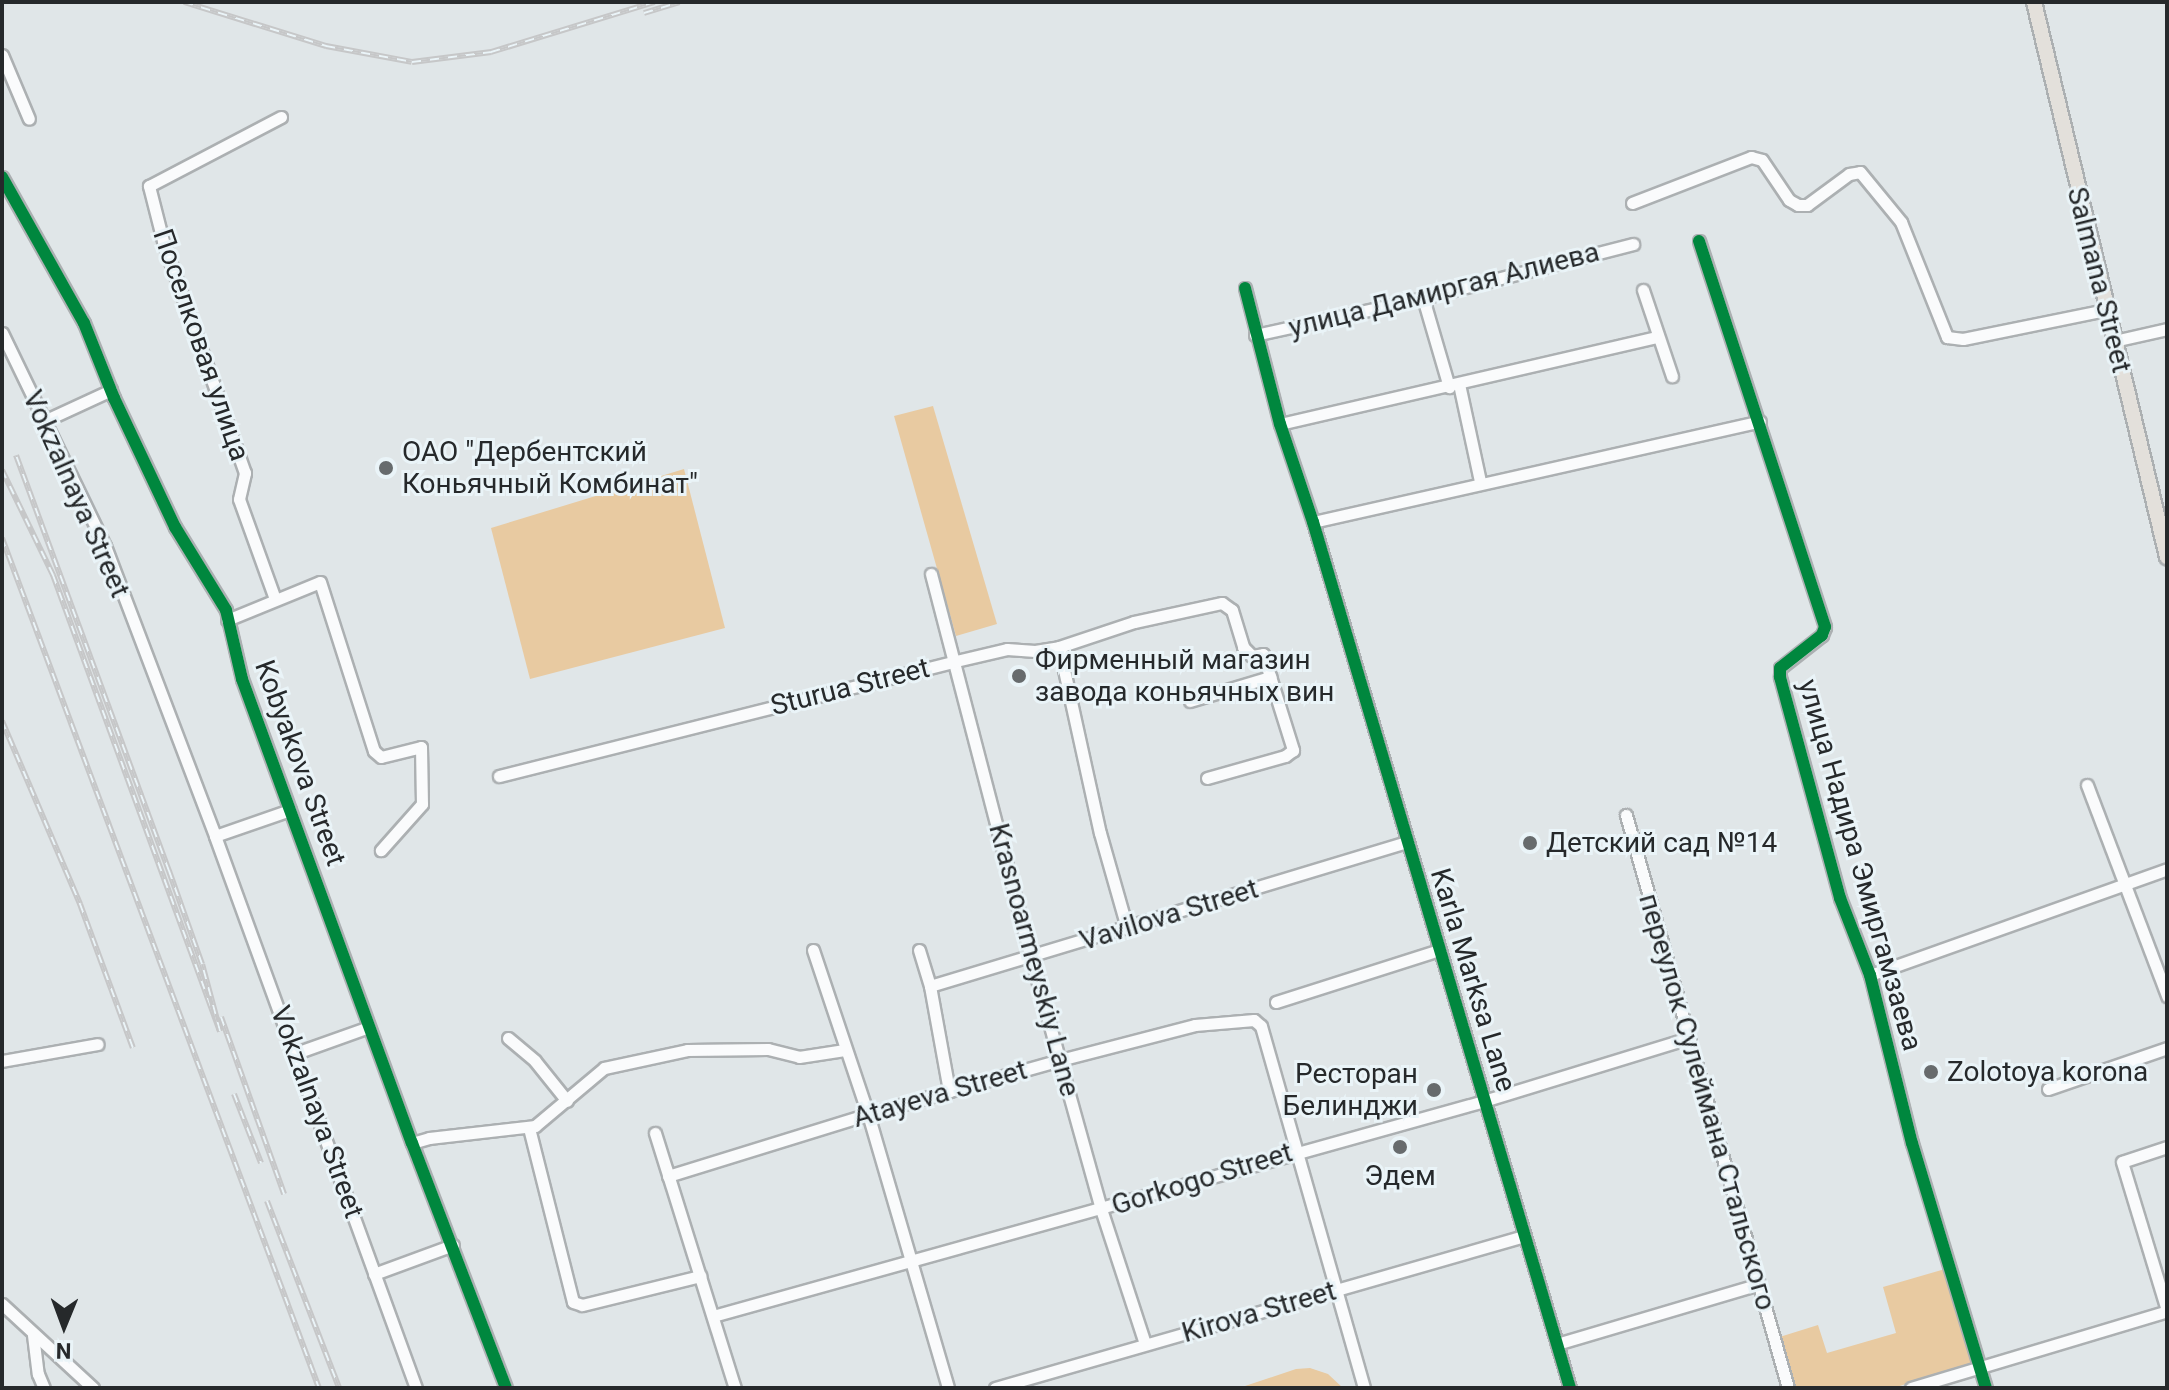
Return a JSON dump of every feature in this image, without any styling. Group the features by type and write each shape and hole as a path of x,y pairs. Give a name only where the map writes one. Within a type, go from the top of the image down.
{"main road":[{"name":"Salmana Street","path":"2034,2 2167,557"}],"street":[{"path":"2,55 29,119"},
{"name":"Поселковая улица","path":"275,599 239,499 245,473 163,241 149,186 281,117"},
{"path":"1632,203 1677,183 1751,157 1762,160 1789,200 1798,205 1807,205 1849,174 1860,172 1901,222 1947,337 1963,339 2106,310"},
{"name":"Kobyakova Street","path":"2,177 78,310 111,390 175,527 200,572 214,589 227,620 242,679 412,1143 506,1388"},
{"name":"улица Надира Эмиргамзаева","path":"1699,241 1825,627 1822,635 1780,668 1780,677 1840,898 1870,975 1912,1143 1986,1388"},
{"name":"улица Дамиргая Алиева","path":"1255,335 1423,298 1633,244"},
{"name":"Karla Marksa Lane","path":"1245,288 1280,424 1313,522 1570,1388"},
{"path":"1643,290 1672,376"},
{"path":"1423,298 1454,385 1480,481"},
{"path":"2114,341 2167,329"},
{"name":"Vokzalnaya Street","path":"2,333 105,546 296,1053 416,1388"},
{"path":"1280,424 1657,337"},
{"path":"44,421 111,390"},
{"path":"1313,522 1480,481 1760,421"},
{"name":"Krasnoarmeyskiy Lane","path":"931,574 1031,958 1101,1209 1145,1344"},
{"path":"227,620 320,582 374,751 381,757 421,747 422,804 381,850"},
{"name":"Sturua Street","path":"499,776 956,661 1007,649 1035,651 1059,647 1222,603 1232,610 1243,647 1252,656 1263,654 1270,677"},
{"path":"1059,647 1100,833 1127,928"},
{"path":"1190,701 1270,677 1293,750 1285,756 1207,778"},
{"path":"2087,785 2167,996"},
{"path":"215,836 290,810"},
{"name":"переулок Сулеймана Стальского","path":"1626,815 1788,1388"},
{"name":"Vavilova Street","path":"930,986 1031,958 1406,842"},
{"path":"1870,975 2167,869"},
{"path":"813,950 844,1050 868,1114 948,1388"},
{"path":"919,950 930,986 949,1091"},
{"path":"1276,1002 1439,950"},
{"name":"Atayeva Street","path":"668,1176 949,1091 1224,1020 1254,1020 1261,1026 1296,1151"},
{"path":"296,1053 369,1027"},
{"path":"508,1038 535,1061 567,1101"},
{"name":"Gorkogo Street","path":"713,1316 1484,1101 1689,1038"},
{"path":"2,1061 98,1044"},
{"path":"2048,1089 2167,1048"},
{"path":"412,1143 429,1138 529,1128 542,1122 588,1078 604,1068 687,1050 768,1049 799,1057 844,1050"},
{"path":"529,1128 573,1302 582,1305 700,1276"},
{"path":"655,1133 735,1388"},
{"path":"1911,1388 2167,1310 2122,1162 2167,1147"},
{"path":"1296,1151 1364,1388"},
{"name":"Kirova Street","path":"995,1388 1524,1236"},
{"path":"374,1274 453,1245"},
{"path":"1557,1344 1759,1284"},
{"path":"2,1304 93,1388"},
{"path":"33,1335 38,1374 44,1388"}],"shaded area":[{"path":"933,406 997,624 956,636 894,416"},
{"path":"684,469 725,628 530,679 491,528"},
{"path":"1945,1269 1973,1364 1893,1388 1790,1388 1776,1338 1818,1325 1827,1353 1896,1333 1883,1287"},
{"path":"1310,1368 1328,1374 1343,1388 1239,1388 1296,1369"}],"railway":[{"path":"184,2 326,46 412,62 491,52 655,2"},
{"path":"644,13 679,2"},
{"path":"2,470 53,575 220,1031 202,964 16,455"},
{"path":"2,538 319,1388"},
{"path":"2,721 80,904 133,1048"},
{"path":"221,1017 284,1194"},
{"path":"234,1094 261,1163"},
{"path":"267,1201 339,1388"}],"cycle path":[{"path":"2,177 84,323 114,398 175,527 226,610 242,679 412,1143 506,1388"},
{"path":"1699,241 1825,627 1822,635 1780,668 1780,677 1840,898 1870,975 1912,1143 1986,1388"},
{"path":"1245,288 1280,424 1313,522 1570,1388"}],"place":[{"name":"ОАО \"Дербентский Коньячный Комбинат\"","path":"386,468"},
{"name":"Фирменный магазин завода коньячных вин","path":"1019,676"},
{"name":"Детский сад №14","path":"1530,843"},
{"name":"Zolotoya korona","path":"1931,1072"},
{"name":"Ресторан Белинджи","path":"1434,1090"},
{"name":"Эдем","path":"1400,1147"}]}
